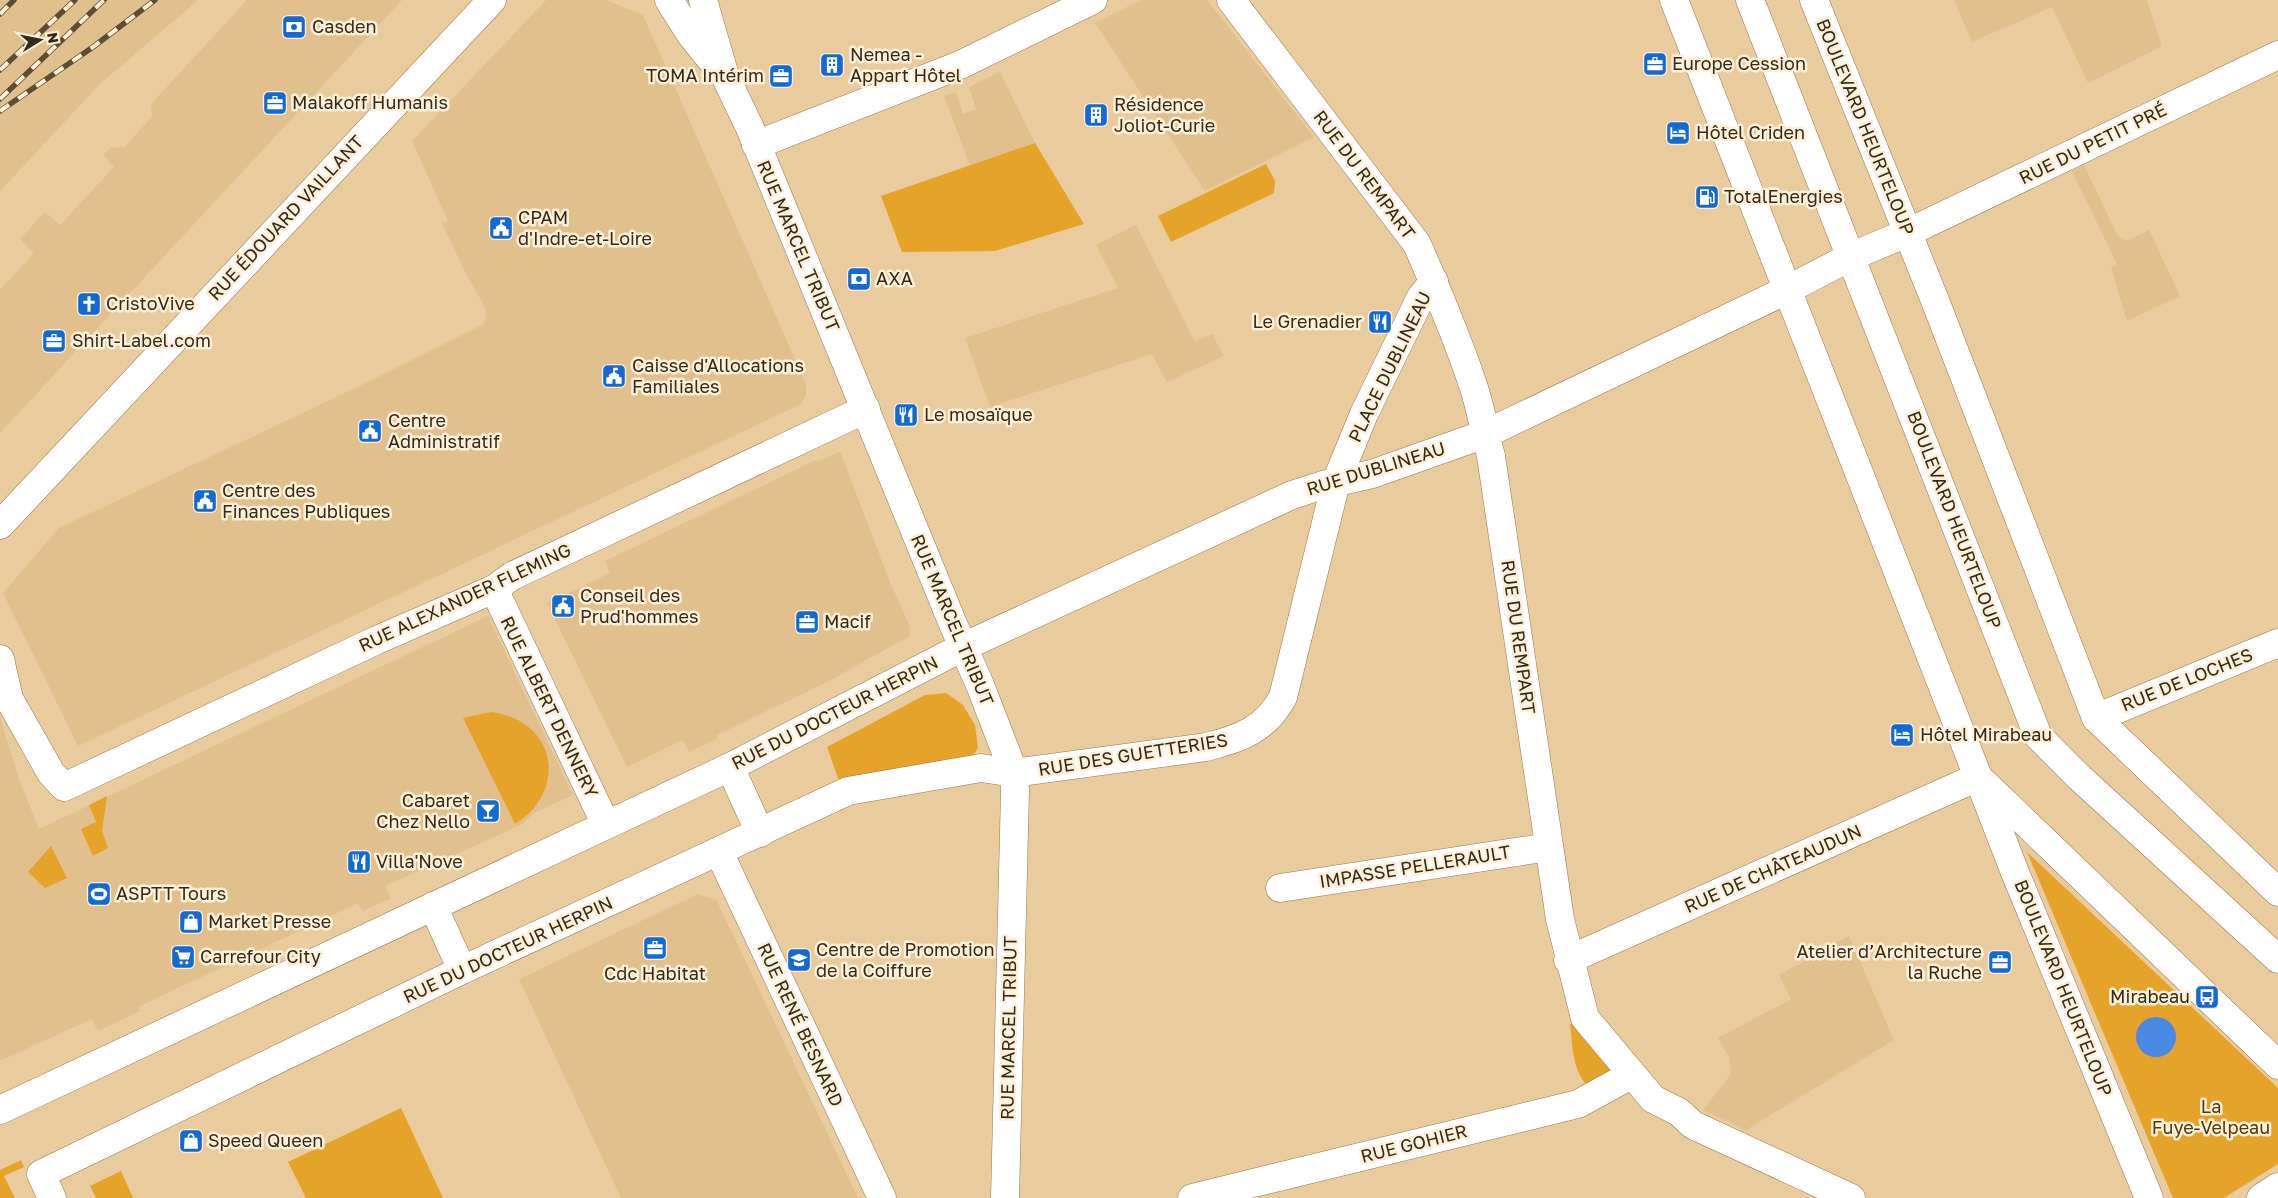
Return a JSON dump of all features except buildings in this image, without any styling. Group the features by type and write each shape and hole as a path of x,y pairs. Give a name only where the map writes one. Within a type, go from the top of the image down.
{"street":[{"name":"RUE ÉDOUARD VAILLANT","path":"0,525 492,0"},
{"name":"RUE MARCEL TRIBUT","path":"669,0 692,35 725,76"},
{"name":"RUE MARCEL TRIBUT","path":"703,0 725,76 756,145 866,409 1014,773 1016,791 1005,1198"},
{"path":"756,145 960,65 1093,0"},
{"name":"RUE DU REMPART","path":"1230,0 1409,232 1434,281 1472,382 1483,418 1491,456 1549,847 1568,960 1585,1018 1653,1099 1679,1112 1693,1125 1851,1198"},
{"name":"BOULEVARD HEURTELOUP","path":"1674,0 2014,870 2149,1198"},
{"name":"BOULEVARD HEURTELOUP","path":"1750,0 2038,736 2080,778 2278,959"},
{"name":"BOULEVARD HEURTELOUP","path":"1814,0 2096,718 2278,892"},
{"name":"RUE DU PETIT PRÉ","path":"1850,257 1907,233 2278,54"},
{"name":"RUE DUBLINEAU","path":"963,647 1292,495 1372,474 1485,434 1787,290 1850,257"},
{"name":"PLACE DUBLINEAU","path":"1336,482 1364,414 1421,298 1434,281"},
{"name":"RUE ALEXANDER FLEMING","path":"5,694 51,773 64,787 377,640 494,589 512,576 866,409"},
{"name":"RUE DES GUETTERIES","path":"1014,773 1206,747 1230,742 1250,733 1264,723 1276,711 1282,697 1336,482"},
{"name":"RUE ALBERT DENNERY","path":"494,589 606,825"},
{"name":"RUE DE LOCHES","path":"2096,718 2278,643"},
{"name":"RUE DU DOCTEUR HERPIN","path":"0,1110 730,767 963,647"},
{"path":"0,659 5,694"},
{"path":"730,767 760,833"},
{"name":"RUE DU DOCTEUR HERPIN","path":"52,1198 41,1174 462,970 848,791 981,768 1014,773"},
{"name":"BOULEVARD HEURTELOUP","path":"1978,776 2278,1064"},
{"name":"RUE DE CHÂTEAUDUN","path":"1568,960 1978,776"},
{"name":"IMPASSE PELLERAULT","path":"1280,888 1549,847"},
{"name":"RUE RENÉ BESNARD","path":"719,852 882,1198"},
{"path":"433,906 462,970"},
{"name":"RUE GOHIER","path":"1192,1198 1578,1104 1631,1075"},
{"path":"2261,1198 2278,1187"}],"shaded area":[{"path":"0,0 198,0 100,84 0,191"},
{"path":"247,0 402,0 0,433 0,290 34,253 20,239 45,212 60,225 114,167 103,155 110,148 124,147 152,117 151,104"},
{"path":"546,0 606,0 643,15 806,384 806,395 801,404 78,746 3,593 59,528 366,383 484,324 486,316 485,307 465,272 442,223 448,221 412,141"},
{"path":"1141,0 1207,0 1314,137 1205,191 1095,23"},
{"path":"1954,0 2147,0 2162,46 2088,83 2052,7 1972,42"},
{"path":"1000,72 1035,143 970,166 944,96 956,92 963,114 976,109 969,87"},
{"path":"2084,165 2117,235 2127,241 2149,230 2180,296 2127,321 2111,267 2117,264 2072,171"},
{"path":"1136,225 1195,342 1212,334 1224,356 1167,382 1152,354 990,407 965,338 1118,288 1096,245"},
{"name":"Macif","path":"840,451 890,582 910,627 910,636 825,683 717,735 717,739 689,752 683,740 627,767 547,603 610,573 605,561 816,460 817,462"},
{"path":"488,616 573,795 534,813 521,825 385,886 391,898 363,911 358,903 138,1007 140,1011 98,1031 92,1019 0,1061 0,717 20,782 39,829"},
{"path":"698,894 717,901 858,1198 621,1198 519,979"},
{"path":"1849,936 1894,1040 1746,1130 1703,1110 1731,1074 1729,1057 1718,1038 1791,999 1779,975"}],"green space":[{"path":"1035,143 1084,224 995,251 902,252 881,196"},
{"path":"1266,164 1275,181 1274,193 1171,242 1158,216"},
{"path":"946,693 963,705 975,725 978,748 970,761 839,781 827,747 925,695"},
{"path":"491,712 513,718 530,728 541,742 548,758 548,776 543,793 532,810 515,824 463,718"},
{"path":"107,796 102,831 108,848 93,856 81,829 96,822 89,805"},
{"path":"51,846 67,878 45,888 28,872"},
{"name":"La Fuye-Velpeau","path":"2027,852 2278,1088 2278,1164 2224,1198 2173,1198"},
{"path":"1570,1024 1580,1024 1610,1064 1611,1073 1592,1089 1585,1083 1577,1068"},
{"path":"401,1108 443,1198 306,1198 288,1162"},
{"path":"21,1160 24,1167 4,1176 15,1198 0,1198 0,1170"},
{"path":"121,1171 133,1198 96,1198 90,1186"}],"water":[{"path":"2160,1017 2167,1020 2173,1026 2176,1037 2175,1045 2167,1054 2160,1057 2152,1057 2145,1054 2137,1045 2136,1033 2139,1026 2148,1018"}],"railway":[{"path":"0,14 14,0"},
{"path":"0,70 75,0"},
{"path":"0,99 104,0"},
{"path":"0,111 93,47 155,0"}],"place":[{"name":"Casden","path":"294,27"},
{"name":"Europe Cession","path":"1655,64"},
{"name":"Nemea - Appart Hôtel","path":"832,65"},
{"name":"TOMA Intérim","path":"781,76"},
{"name":"Malakoff Humanis","path":"275,103"},
{"name":"Résidence Joliot-Curie","path":"1096,115"},
{"name":"Hôtel Criden","path":"1678,133"},
{"name":"TotalEnergies","path":"1707,197"},
{"name":"CPAM d'Indre-et-Loire","path":"501,228"},
{"name":"AXA","path":"859,279"},
{"name":"CristoVive","path":"89,304"},
{"name":"Le Grenadier","path":"1380,322"},
{"name":"Shirt-Label.com","path":"54,341"},
{"name":"Caisse d'Allocations Familiales","path":"614,376"},
{"name":"Le mosaïque","path":"906,415"},
{"name":"Centre Administratif","path":"370,431"},
{"name":"Centre des Finances Publiques","path":"205,501"},
{"name":"Conseil des Prud'hommes","path":"563,606"},
{"name":"Macif","path":"807,622"},
{"name":"Hôtel Mirabeau","path":"1902,735"},
{"name":"Cabaret Chez Nello","path":"488,811"},
{"name":"Villa'Nove","path":"359,862"},
{"name":"ASPTT Tours","path":"99,894"},
{"name":"Market Presse","path":"191,922"},
{"name":"Cdc Habitat","path":"655,948"},
{"name":"Carrefour City","path":"183,957"},
{"name":"Centre de Promotion de la Coiffure","path":"799,960"},
{"name":"Atelier d’Architecture la Ruche","path":"2000,962"},
{"name":"Mirabeau","path":"2207,997"},
{"name":"Speed Queen","path":"191,1141"}]}
